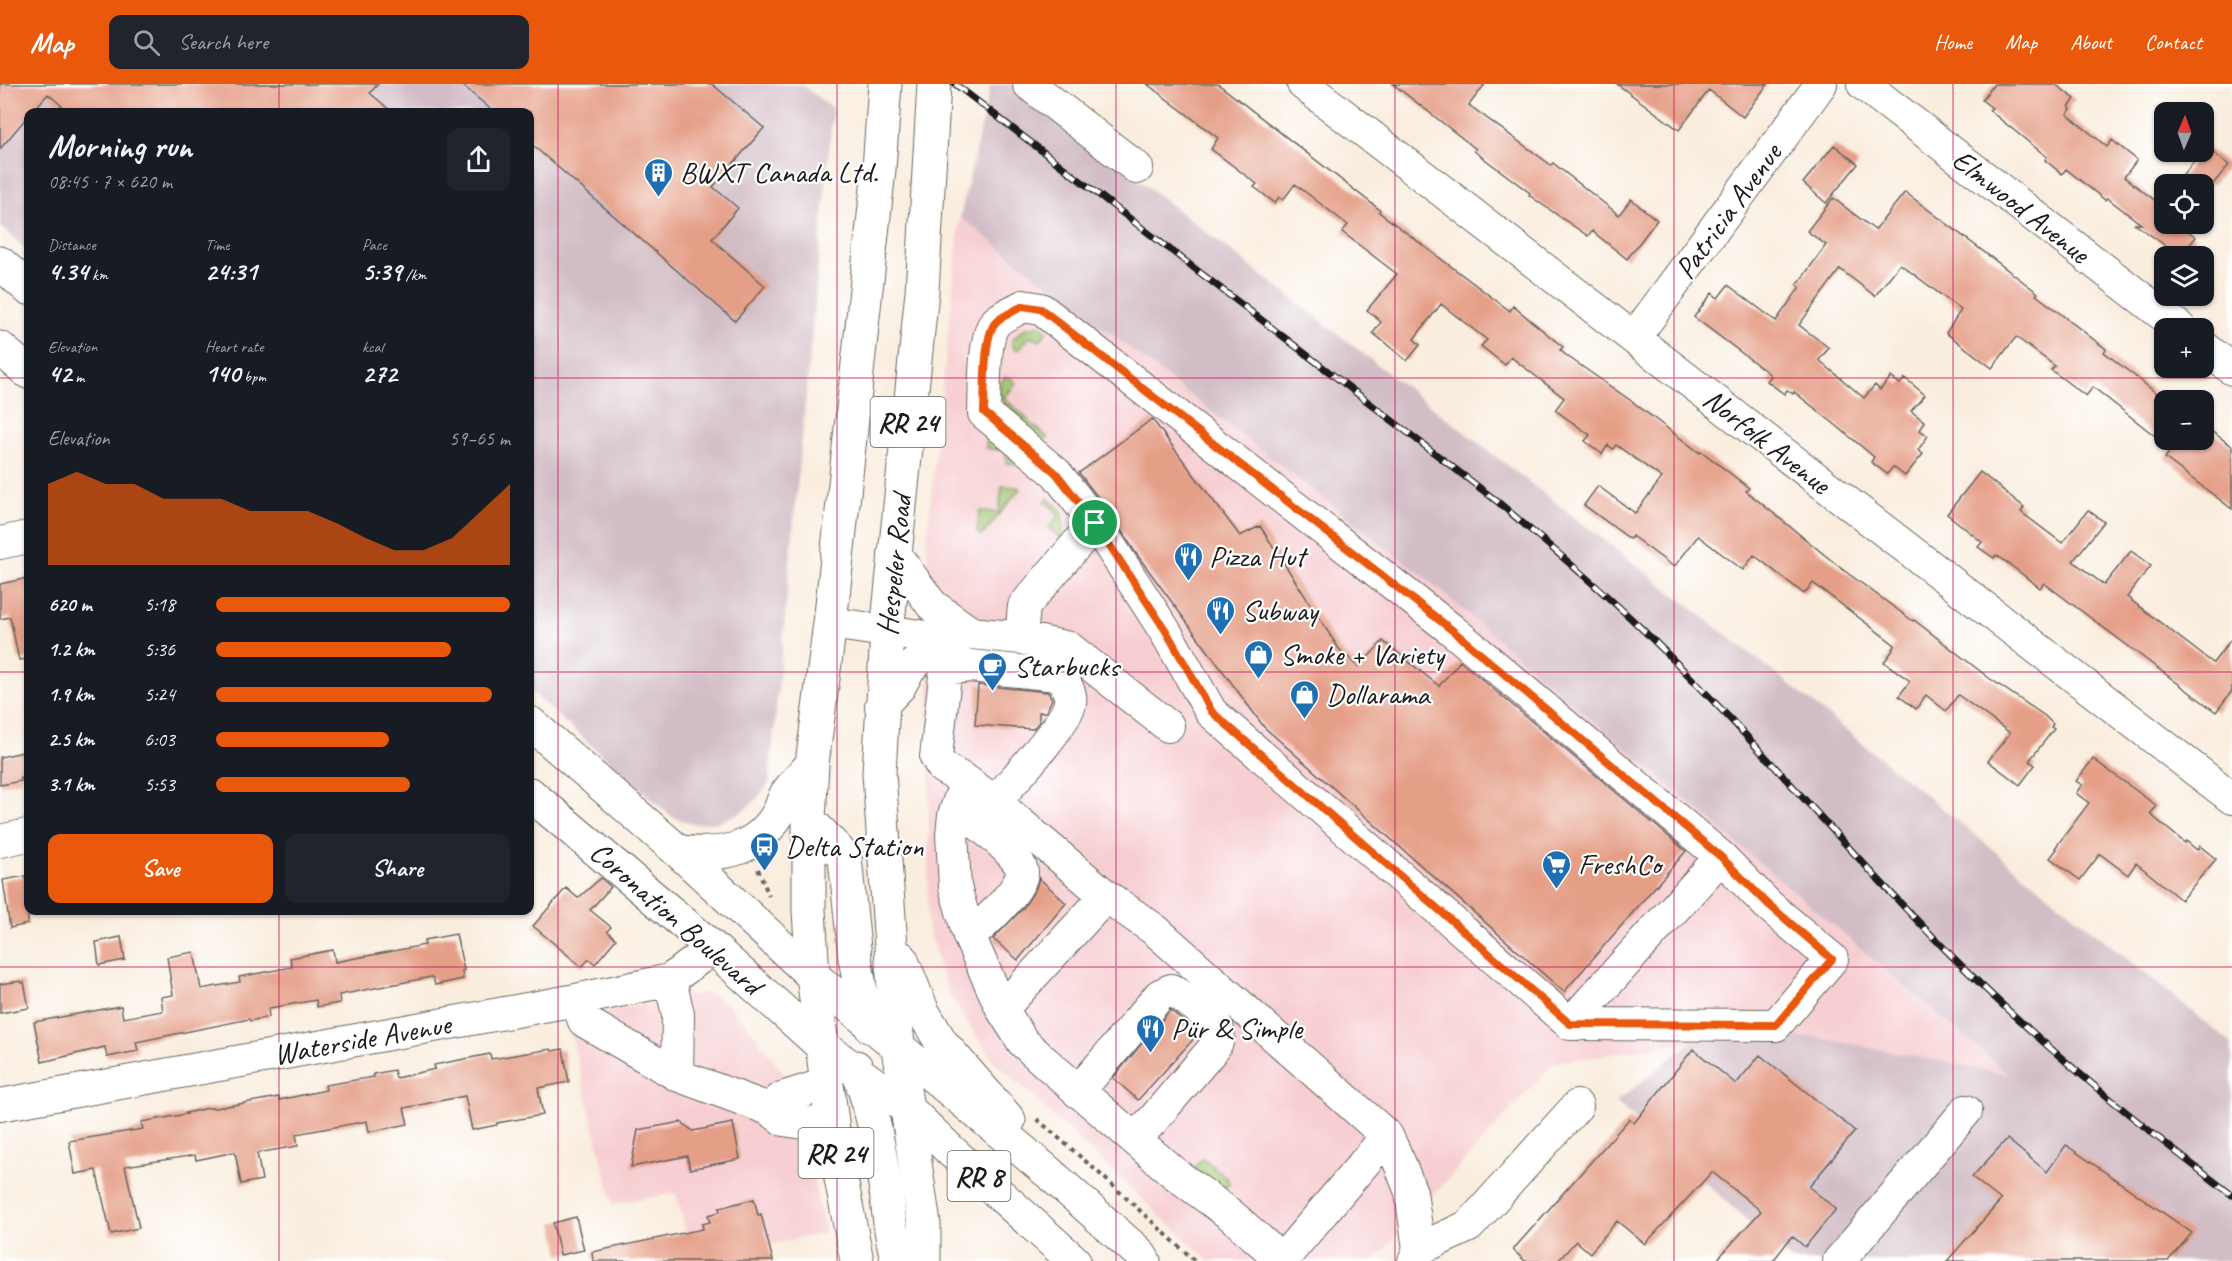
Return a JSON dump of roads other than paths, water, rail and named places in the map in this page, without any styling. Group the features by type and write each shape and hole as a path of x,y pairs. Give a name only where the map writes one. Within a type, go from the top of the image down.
{"main road":[{"name":"Hespeler Road","path":"898,1048 880,810 881,706 894,553 922,292 934,84"},
{"name":"Hespeler Road","path":"813,976 808,910 812,764 830,623 879,169 884,86"},
{"path":"0,263 24,284"},
{"path":"0,348 24,369"},
{"name":"Coronation Boulevard","path":"534,726 679,852 813,976"},
{"path":"679,852 708,855 731,851 747,844 761,834 778,814 786,794 812,764"},
{"name":"Coronation Boulevard","path":"534,797 713,948 821,1045"},
{"path":"809,820 845,858 855,958 861,992 887,1067 907,1108"},
{"path":"888,928 923,1012 941,1042 996,1104 1048,1172"},
{"path":"813,976 859,1074 870,1110 884,1179 893,1246 898,1261"},
{"name":"RR 8","path":"813,976 1048,1172 1139,1252 1144,1261"},
{"name":"RR 24","path":"813,976 826,1084 857,1261"},
{"name":"RR 8","path":"821,1045 907,1108 951,1151 1074,1261"},
{"name":"RR 24","path":"898,1048 924,1224 924,1261"}],"street":[{"path":"1029,84 1137,168"},
{"name":"Norfolk Avenue","path":"1303,84 2231,796"},
{"name":"Patricia Avenue","path":"1634,338 1821,84"},
{"name":"Elmwood Avenue","path":"1863,84 2167,318"},
{"path":"1023,306 1041,309 1452,630 1721,857 1768,904 1832,959 1776,1025 1570,1024 1212,712 1166,631 1095,523 1056,473 984,412 985,367 990,334 996,322 1023,306"},
{"path":"2214,355 2232,369"},
{"path":"1021,638 1024,606 1095,523"},
{"path":"0,543 24,538"},
{"path":"894,553 956,636"},
{"path":"830,623 887,632 1021,638 1068,648 1167,726"},
{"path":"881,706 900,686 909,669 956,636"},
{"path":"969,936 987,922 1021,881 1022,870 1016,858 961,794 936,757 945,676 952,668 970,666 1057,675 1067,686 1071,702 1063,720 995,802"},
{"path":"961,794 995,802 1106,896 1155,930 1387,1136 1411,1192 1417,1255 1468,1226 1576,1106"},
{"path":"961,794 952,834 955,887 969,936 1002,1009 1023,1042 1174,1173 1231,1215 1282,1260 1387,1136"},
{"path":"0,841 24,836"},
{"path":"1570,1024 1721,857"},
{"path":"1002,1009 1106,896"},
{"name":"Waterside Avenue","path":"0,1104 670,980 713,948"},
{"path":"670,980 678,1014 677,1075"},
{"path":"1078,1092 1160,995 1171,990 1182,995 1217,1026 1219,1039 1152,1121 1134,1139"},
{"path":"576,999 584,1021 677,1075 769,1109 784,1120 804,1123 832,1121"},
{"path":"769,1109 782,1098 826,1084"},
{"path":"1839,1261 1966,1111"}],"railway":[{"path":"955,84 1498,502 1572,565 1626,613 1684,671 1924,928 1996,999 2095,1086 2232,1195"}],"place":[{"name":"BWXT Canada Ltd.","path":"659,198"},
{"name":"Pizza Hut","path":"1188,582"},
{"name":"Subway","path":"1221,636"},
{"name":"Smoke + Variety","path":"1259,680"},
{"name":"Starbucks","path":"993,692"},
{"name":"Dollarama","path":"1305,720"},
{"name":"Delta Station","path":"764,872"},
{"name":"FreshCo","path":"1557,890"},
{"name":"Pür & Simple","path":"1150,1054"}]}
